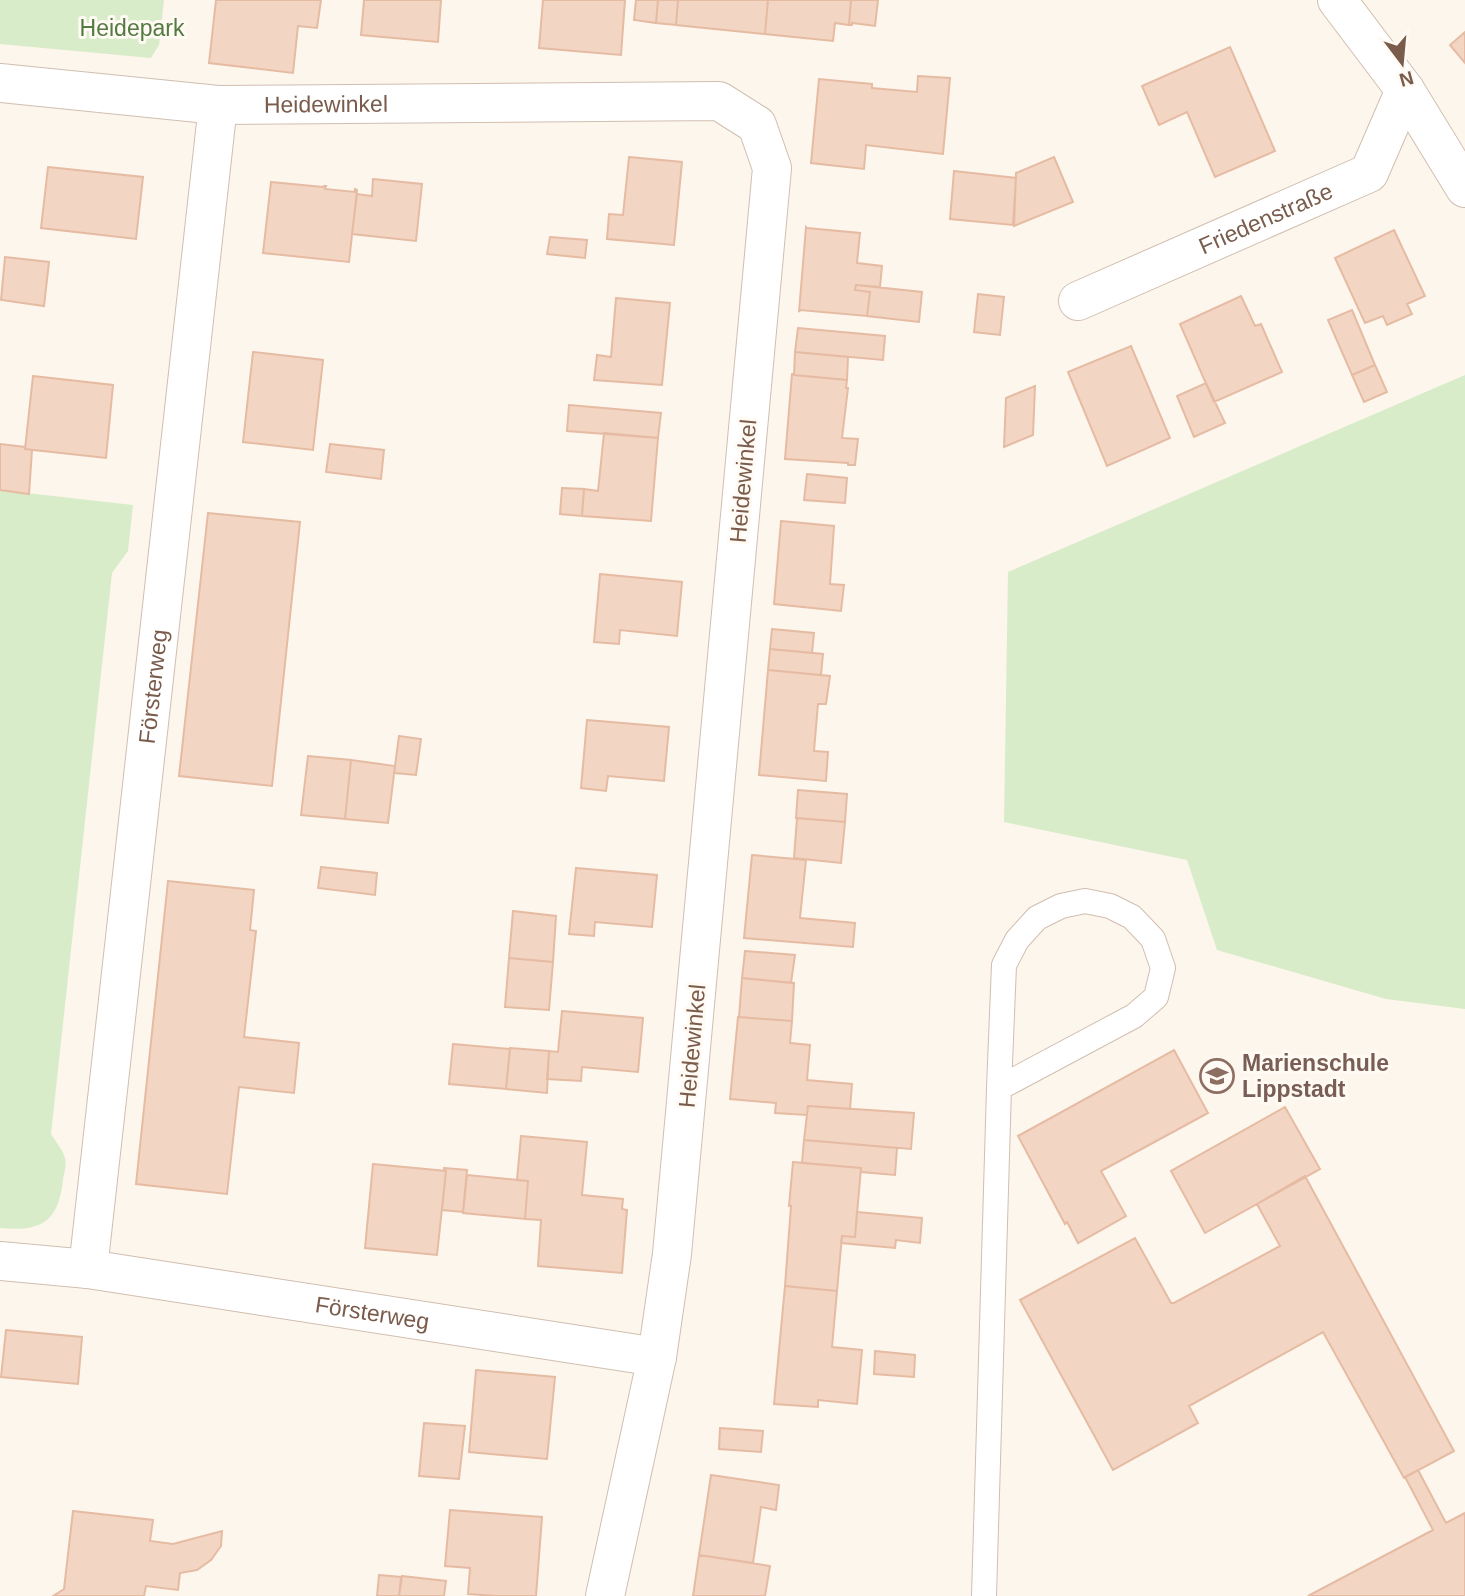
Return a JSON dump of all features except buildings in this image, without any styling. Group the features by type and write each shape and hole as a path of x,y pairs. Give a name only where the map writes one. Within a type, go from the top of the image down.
{"street":[{"path":"1337,0 1405,90 1465,188"},
{"name":"Heidewinkel","path":"0,83 218,105 719,101 757,125 772,168 672,1254 657,1357 605,1596"},
{"name":"Friedenstraße","path":"1078,301 1369,173 1405,90"},
{"name":"Försterweg","path":"88,1269 218,105"},
{"name":"Försterweg","path":"0,1261 88,1269 657,1357"}],"lane":[{"path":"984,1596 999,1088 1004,965 1017,940 1037,918 1061,906 1085,901 1110,906 1132,917 1153,939 1163,968 1156,996 1134,1016 999,1088"}],"green space":[{"name":"Heidepark","path":"0,0 164,0 159,45 151,58 0,44"},
{"path":"1465,375 1465,1009 1386,999 1217,950 1187,860 1004,822 1008,572"},
{"path":"0,490 133,505 128,551 112,573 51,1134 66,1160 61,1194 52,1215 45,1221 37,1226 15,1229 0,1228"}],"place":[{"name":"Marienschule Lippstadt","path":"1217,1076"}]}
